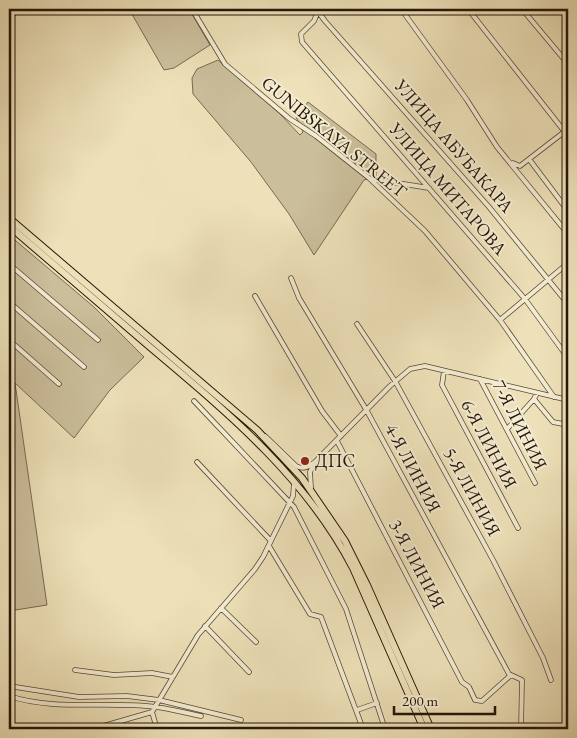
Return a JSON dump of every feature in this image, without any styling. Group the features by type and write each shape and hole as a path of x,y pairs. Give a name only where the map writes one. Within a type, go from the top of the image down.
{"main road":[{"path":"9,218 257,430 309,493 345,541 367,585 430,729"},
{"path":"9,226 229,413 309,493 341,544 353,568 424,729"}],"street":[{"path":"9,18 19,9"},
{"name":"GUNIBSKAYA STREET","path":"192,9 225,64 290,119 316,136 369,178 425,231 500,320 554,397"},
{"path":"401,9 507,160 568,234"},
{"path":"468,9 567,132 518,166 507,160"},
{"path":"522,9 568,64"},
{"name":"УЛИЦА МИТАРОВА","path":"317,10 314,21 301,34 302,42 525,299 568,358"},
{"name":"УЛИЦА АБУБАКАРА","path":"317,10 551,280 568,304"},
{"path":"529,159 568,210"},
{"path":"369,178 430,188"},
{"path":"500,320 551,280 568,263"},
{"path":"9,264 98,340"},
{"name":"4-Я ЛИНИЯ","path":"291,278 299,298 367,411 510,675 522,680 520,729"},
{"path":"255,296 322,411 342,436"},
{"path":"9,302 84,367"},
{"name":"5-Я ЛИНИЯ","path":"357,324 395,381 493,560 543,658 551,680"},
{"path":"9,340 59,384"},
{"path":"257,430 270,439 300,468 307,468 342,436 395,381 410,369 417,367 444,371 568,400"},
{"name":"6-Я ЛИНИЯ","path":"444,371 442,385 518,528"},
{"name":"7-Я ЛИНИЯ","path":"480,379 508,428 535,484"},
{"path":"508,428 534,399 537,393"},
{"path":"534,399 553,422 568,425"},
{"path":"194,401 289,501 316,546 346,609 386,729"},
{"name":"3-Я ЛИНИЯ","path":"337,440 462,682 469,687 477,701 482,701 510,675"},
{"path":"197,462 270,543 310,614 322,617 363,729"},
{"path":"292,496 309,493 310,472 315,462"},
{"path":"93,729 152,712 205,626 255,569 270,543 292,496 295,484 293,479"},
{"path":"221,608 256,642"},
{"path":"205,626 249,672"},
{"path":"75,670 114,675 152,673 173,677"},
{"path":"9,686 79,697 127,696 159,700 241,720"},
{"path":"9,696 22,700 75,705 155,707 201,716"},
{"path":"357,710 378,703"},
{"path":"152,712 157,729"}],"shaded area":[{"path":"129,9 189,9 210,45 174,68 164,70"},
{"path":"218,60 280,114 300,135 303,132 296,117 308,102 376,154 376,177 364,180 314,255 289,214 251,162 193,94 192,78 197,69"},
{"path":"9,235 94,307 144,357 110,390 74,438 15,383 47,605 9,611"}],"place":[{"name":"ДПС","path":"305,461"}]}
